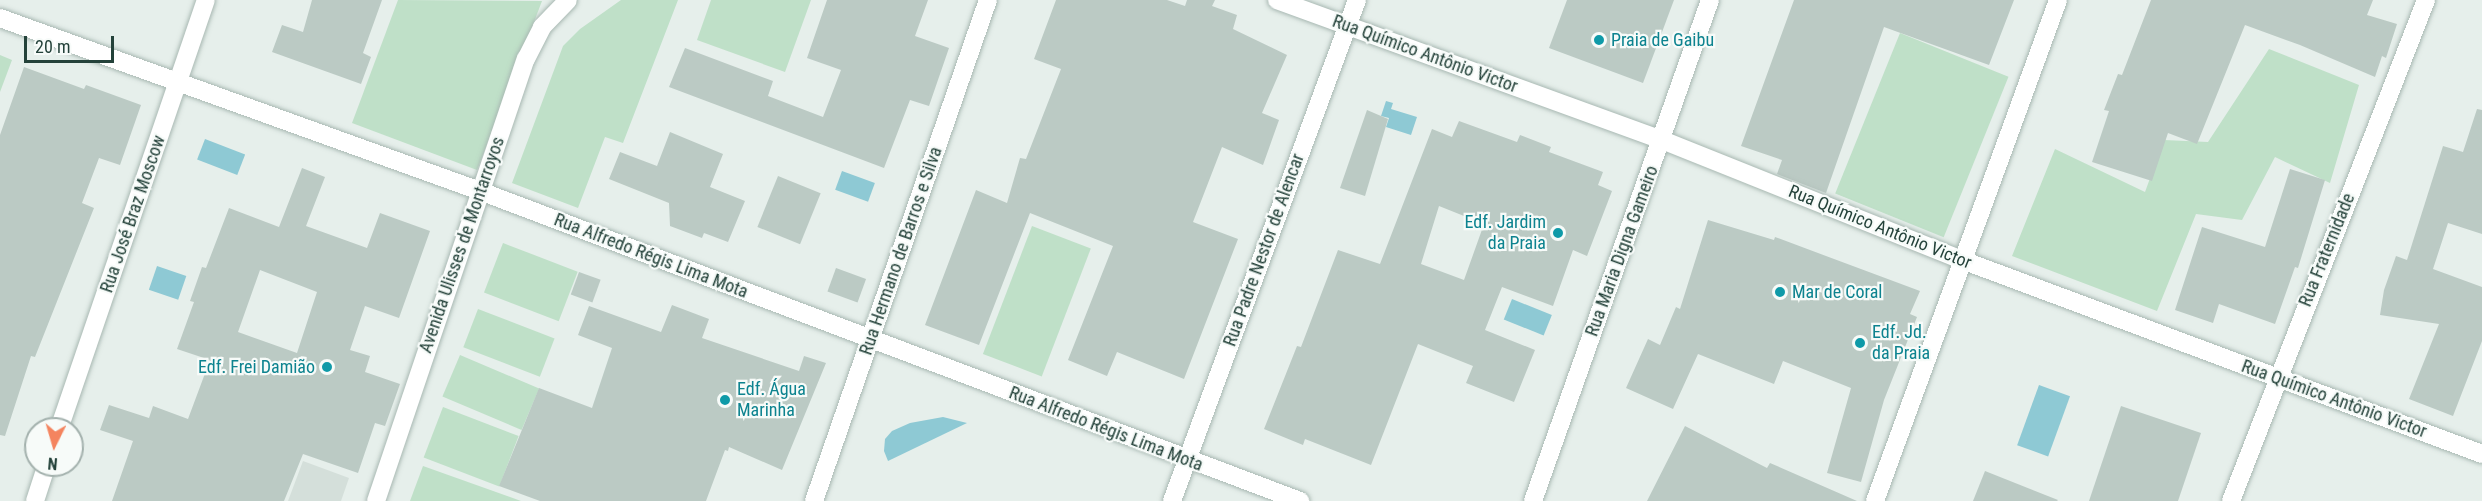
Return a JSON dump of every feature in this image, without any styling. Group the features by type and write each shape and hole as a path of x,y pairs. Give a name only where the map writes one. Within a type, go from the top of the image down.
{"street":[{"name":"Rua José Braz Moscow","path":"63,417 206,0"},
{"name":"Avenida Ulisses de Montarroyos","path":"376,501 526,59 542,27 568,0"},
{"name":"Rua Hermano de Barros e Silva","path":"814,501 988,0"},
{"name":"Rua Químico Antônio Victor","path":"1277,0 1662,140 1962,260 2482,454"},
{"name":"Rua Padre Nestor de Alencar","path":"1172,501 1357,0"},
{"name":"Rua Maria Digna Gameiro","path":"1533,501 1710,0"},
{"path":"1875,501 2058,0"},
{"name":"Rua Fraternidade","path":"2231,501 2277,377 2426,0"},
{"name":"Rua Alfredo Régis Lima Mota","path":"0,18 177,84 480,191 1300,501"},
{"path":"35,501 43,477"}],"shaded area":[{"path":"303,461 349,478 341,501 288,501"}],"green space":[{"path":"398,0 542,1 477,170 352,123"},
{"path":"621,0 678,0 623,143 605,137 578,208 512,183 563,46 580,29"},
{"path":"711,0 811,0 785,72 697,40"},
{"path":"1900,33 2008,77 1944,237 1835,193"},
{"path":"2269,49 2359,85 2330,183 2275,157 2242,220 2196,214 2157,311 2012,256 2055,149 2145,192 2164,140 2208,142"},
{"path":"0,55 12,60 0,92"},
{"path":"1032,226 1091,249 1042,376 983,354"},
{"path":"503,243 578,272 559,321 484,292"},
{"path":"478,309 555,338 540,377 463,347"},
{"path":"460,355 539,389 522,430 442,396"},
{"path":"443,407 519,436 499,486 424,457"},
{"path":"423,466 521,501 410,501"}],"water":[{"path":"1386,101 1393,103 1391,109 1417,117 1411,135 1386,127 1389,118 1381,116"},
{"path":"205,139 245,154 237,175 197,160"},
{"path":"842,171 875,183 868,202 835,190"},
{"path":"157,266 186,276 178,300 149,290"},
{"path":"1512,299 1552,315 1544,336 1504,319"},
{"path":"2039,385 2070,396 2048,456 2017,445"},
{"path":"943,417 967,423 888,461 884,451 885,439 892,431 910,423"}],"building":[{"path":"312,0 382,0 363,53 371,57 361,84 272,52 282,25 303,32"},
{"path":"827,0 928,0 915,36 949,48 929,106 910,100 884,168 669,87 685,48 773,81 768,96 823,117 841,70 807,58"},
{"path":"1056,0 1167,0 1185,6 1187,0 1215,0 1212,6 1237,15 1233,29 1287,55 1262,113 1279,120 1263,165 1222,147 1193,222 1238,239 1184,379 1117,352 1107,376 1068,360 1113,246 1030,213 979,345 925,325 976,190 1007,203 1020,158 1026,159 1061,69 1034,59"},
{"name":"Praia de Gaibu","path":"1567,0 1674,0 1643,83 1549,48"},
{"path":"1794,0 2014,0 1989,65 1884,27 1826,193 1777,174 1782,160 1741,146"},
{"path":"2151,0 2373,0 2367,15 2397,24 2386,58 2382,56 2375,77 2300,45 2245,25 2197,144 2168,133 2152,181 2092,162 2109,111 2104,110 2118,74 2122,75"},
{"path":"24,67 84,89 86,85 141,105 120,165 99,158 82,203 94,208 35,357 31,356 5,436 0,435 0,135"},
{"path":"2477,109 2482,110 2482,234 2448,223 2433,269 2482,287 2482,341 2453,416 2409,399 2439,324 2380,315 2384,290 2396,256 2407,260 2443,146 2463,152"},
{"path":"1367,110 1388,119 1365,196 1340,188"},
{"path":"1459,121 1517,142 1520,135 1551,147 1549,152 1603,172 1598,185 1612,191 1587,256 1573,250 1553,306 1502,287 1485,330 1535,350 1514,402 1466,383 1473,366 1418,344 1371,465 1305,439 1303,445 1264,429 1297,346 1301,347 1338,250 1380,264 1432,129 1452,137","holes":["1439,206 1484,224 1464,280 1421,264"]},
{"path":"670,132 723,154 710,187 745,201 728,242 704,233 702,238 670,226 669,203 609,179 620,152 657,166"},
{"path":"302,168 325,177 306,226 367,248 380,213 430,231 399,318 365,306 350,350 370,356 365,372 400,384 385,426 375,423 358,473 303,454 284,501 112,501 133,441 100,430 109,405 149,418 153,406 188,419 210,360 177,349 194,302 190,301 202,267 206,268 229,208 279,227","holes":["260,270 317,292 297,353 238,332"]},
{"path":"2290,169 2325,180 2298,268 2295,267 2275,324 2219,304 2213,323 2175,310 2202,227 2265,247"},
{"path":"778,176 821,193 800,244 757,227"},
{"path":"1708,220 1774,240 1775,237 1920,291 1910,314 1917,317 1884,400 1861,482 1827,473 1851,388 1783,361 1774,384 1698,354 1673,409 1626,388 1648,339 1660,345 1676,307 1680,309"},
{"path":"836,268 866,279 858,302 827,291"},
{"path":"579,272 601,280 592,302 571,295"},
{"path":"672,305 709,319 702,338 799,371 804,356 826,363 782,470 729,447 728,451 725,450 706,501 540,501 499,486 539,388 592,408 612,348 578,335 589,306 661,332"},
{"path":"2121,406 2201,433 2178,501 2089,501"},
{"path":"1685,426 1767,468 1770,463 1857,501 1647,501"},
{"path":"1985,471 2058,500 1973,501"}],"place":[{"name":"Praia de Gaibu","path":"1599,40"},
{"name":"Edf. Jardim da Praia","path":"1558,233"},
{"name":"Mar de Coral","path":"1780,292"},
{"name":"Edf. Jd. da Praia","path":"1860,343"},
{"name":"Edf. Frei Damião","path":"327,367"},
{"name":"Edf. Água Marinha","path":"725,400"}]}
